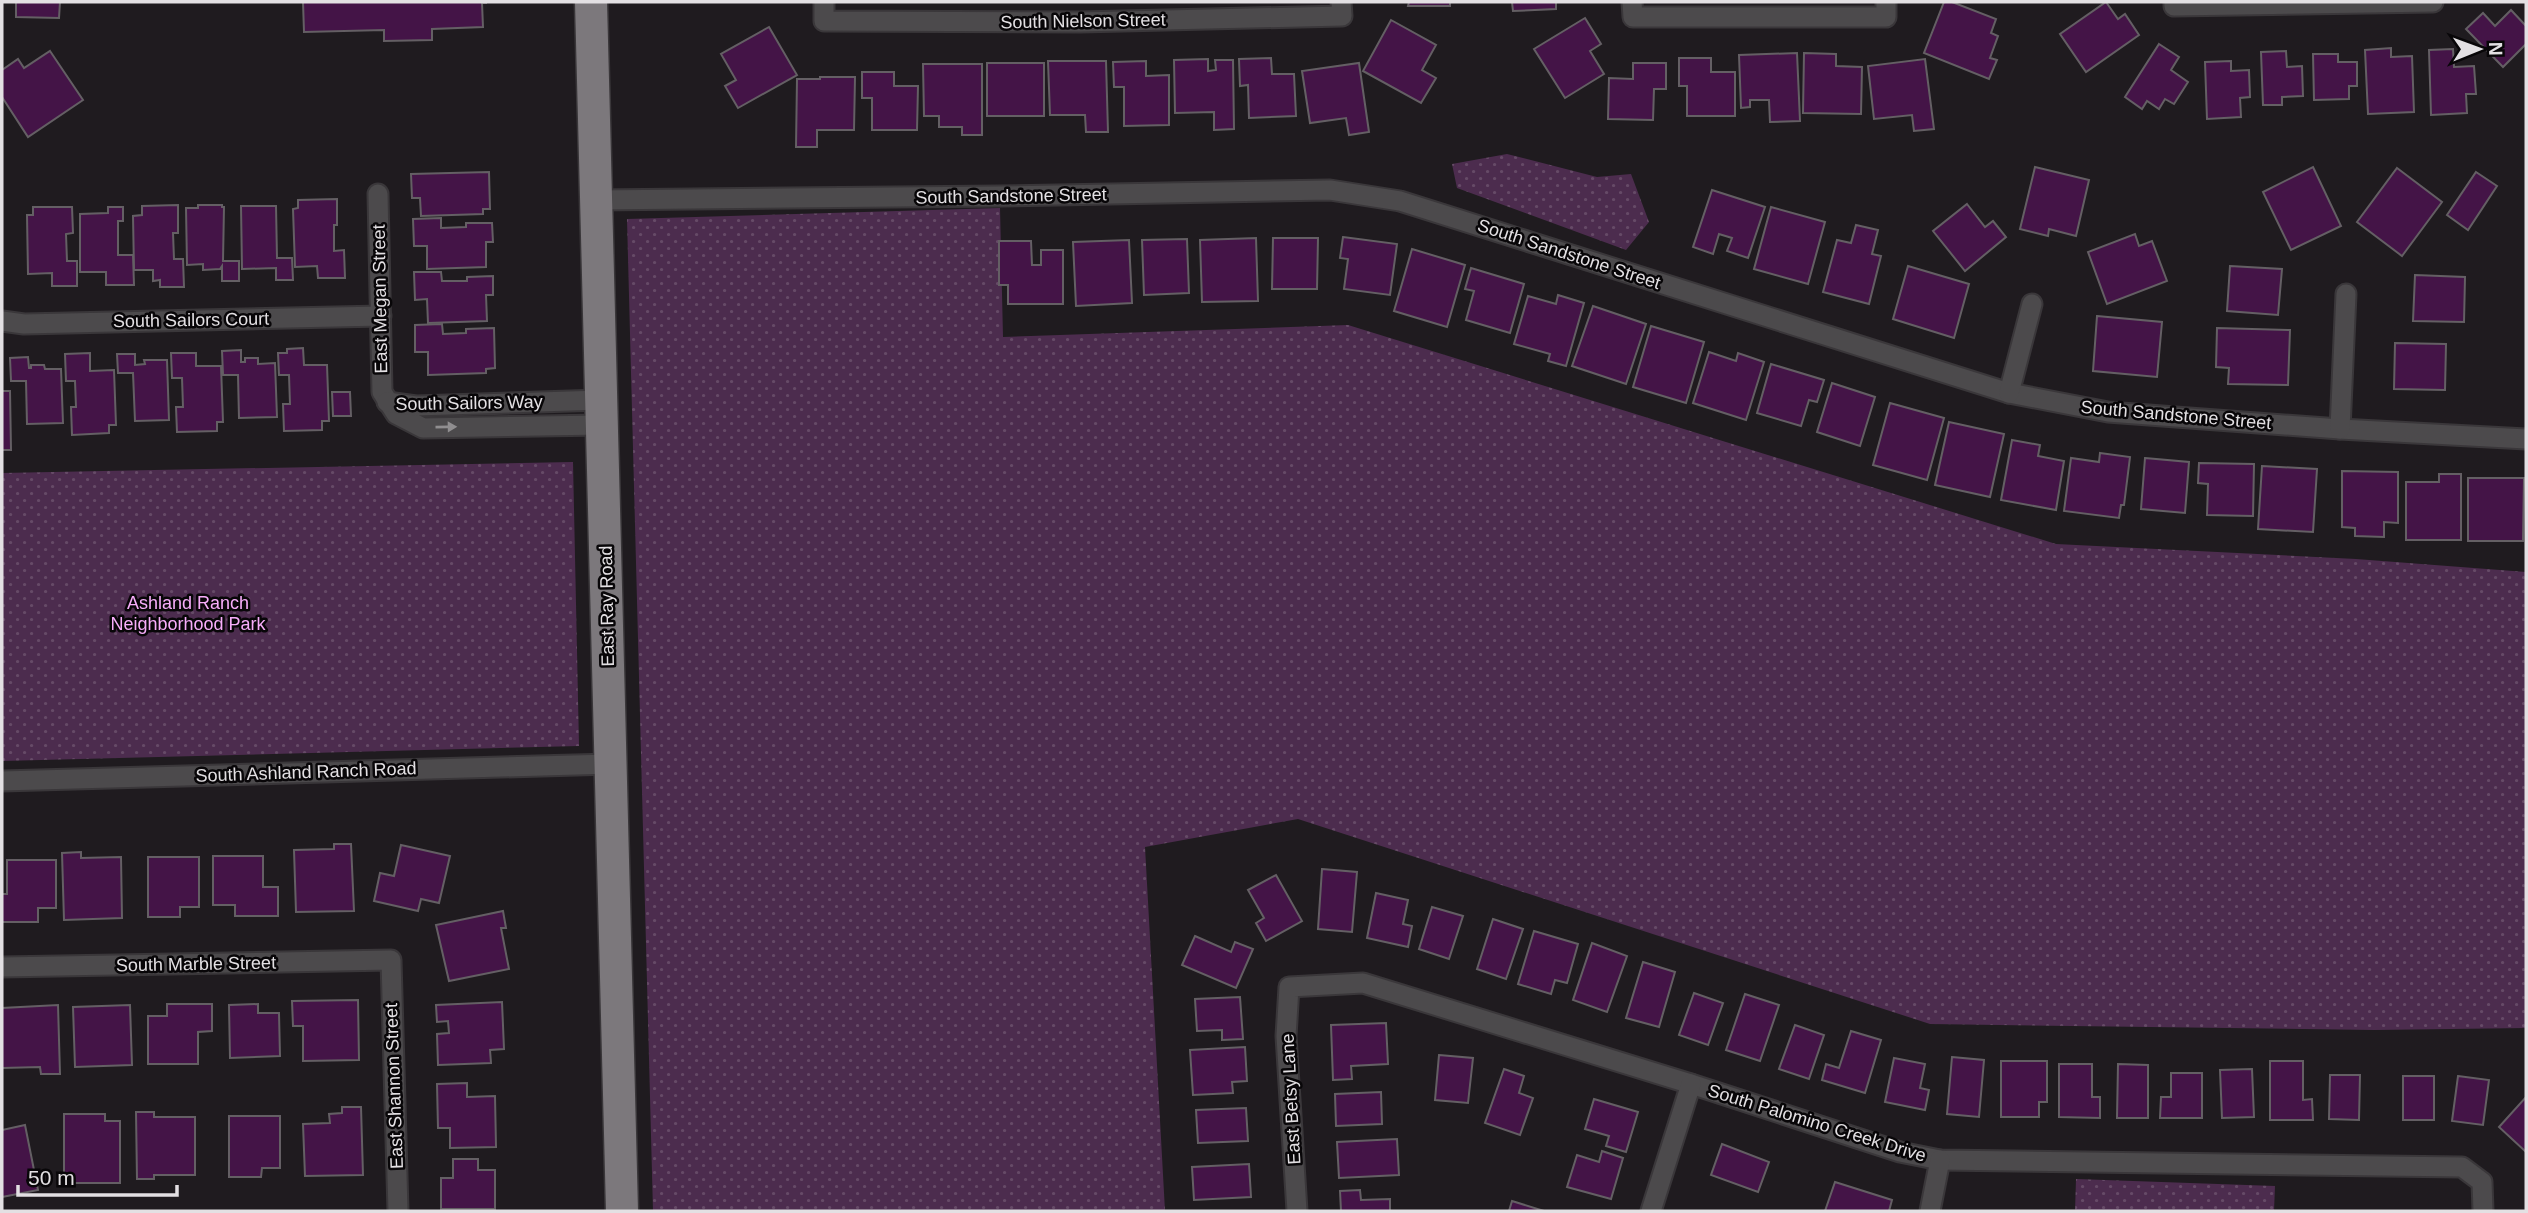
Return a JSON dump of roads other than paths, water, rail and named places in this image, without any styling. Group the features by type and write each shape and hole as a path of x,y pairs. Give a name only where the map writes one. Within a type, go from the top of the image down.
{"main road":[{"name":"East Ray Road","path":"591,2 622,1211"}],"street":[{"path":"1079,2 1080,22"},
{"path":"2174,4 2433,2"},
{"name":"South Nielson Street","path":"824,11 1080,22 1342,9"},
{"path":"1632,9 1886,9"},
{"name":"South Sandstone Street","path":"596,200 1330,190 1400,201 2009,393 2108,412 2526,439"},
{"name":"East Megan Street","path":"378,194 382,393 387,402"},
{"path":"2340,429 2346,294"},
{"path":"2009,393 2032,304"},
{"name":"South Sailors Court","path":"2,321 24,324 381,316"},
{"name":"South Sailors Way","path":"387,402 416,406 483,404 602,412"},
{"name":"South Sailors Way","path":"387,402 396,414 423,428 485,427 602,412"},
{"path":"483,404 485,427"},
{"name":"South Ashland Ranch Road","path":"2,780 611,764"},
{"name":"South Marble Street","path":"2,968 391,960"},
{"name":"East Shannon Street","path":"391,960 398,1211"},
{"name":"South Palomino Creek Drive","path":"1289,987 1363,983 1691,1084 1900,1152 1940,1160 2462,1167 2482,1182 2483,1211"},
{"name":"East Betsy Lane","path":"1289,987 1286,1036 1297,1211"},
{"path":"1651,1211 1691,1084"},
{"path":"1930,1211 1940,1160"}],"park label":[{"name":"Ashland Ranch Neighborhood Park","path":"188,613"}]}
